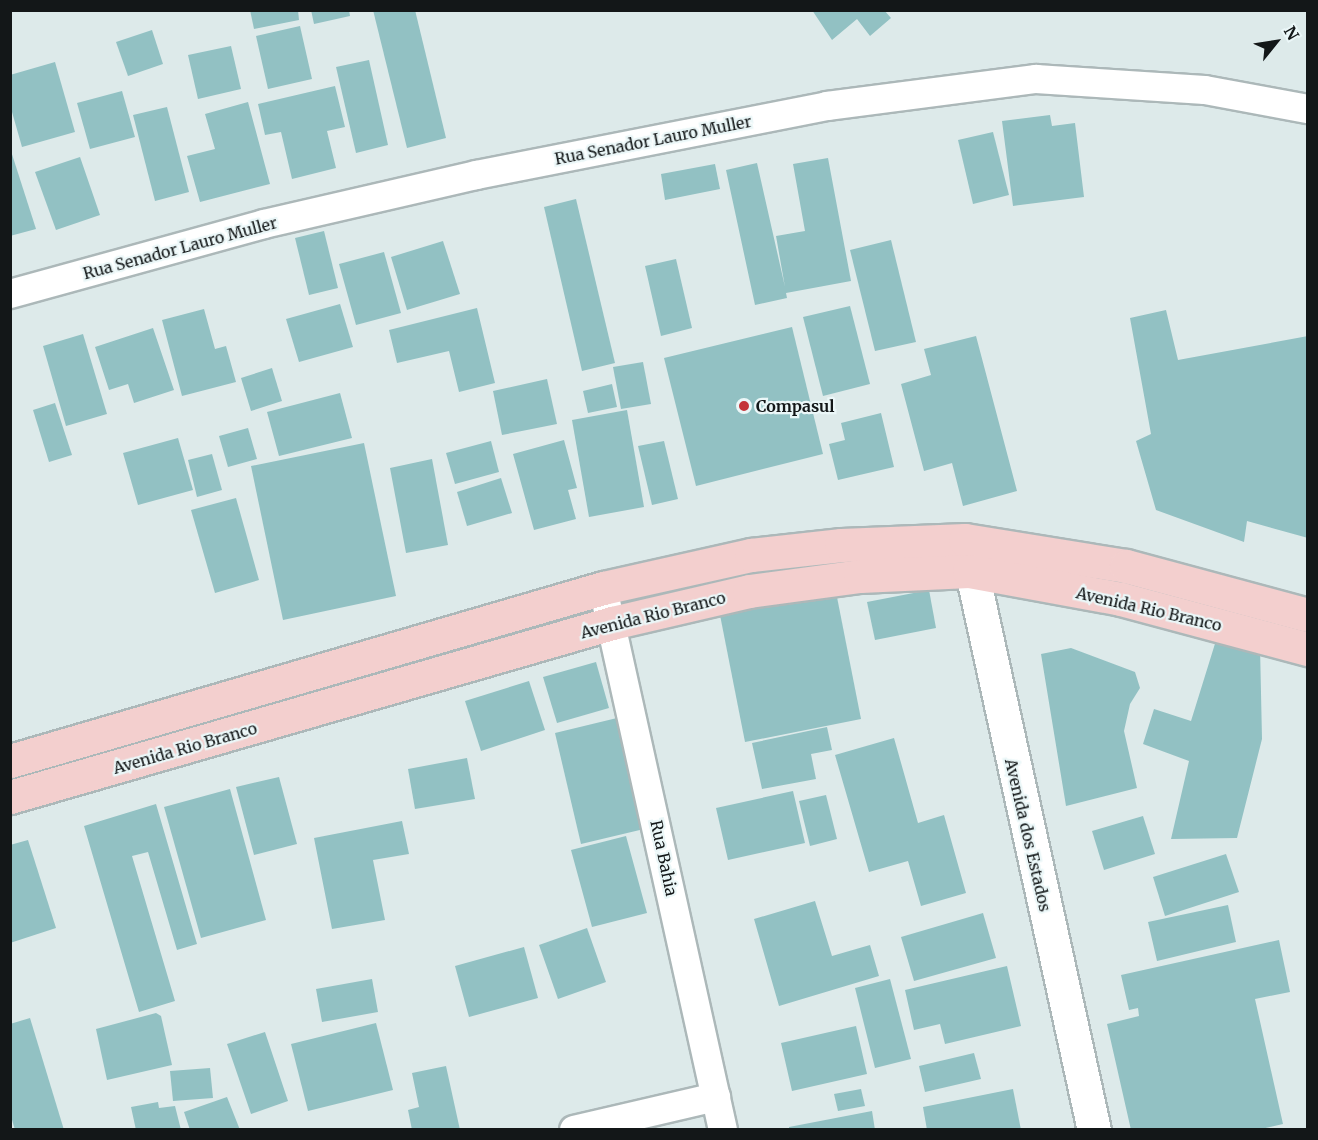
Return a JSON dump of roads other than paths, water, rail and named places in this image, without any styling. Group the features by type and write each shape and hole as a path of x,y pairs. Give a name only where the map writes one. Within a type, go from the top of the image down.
{"main road":[{"name":"Avenida Rio Branco","path":"10,761 603,588 751,555 841,545 965,540 1126,566 1308,615"},
{"name":"Avenida Rio Branco","path":"10,797 612,623 749,591 860,576 969,571 1121,599 1308,649"}],"street":[{"name":"Rua Senador Lauro Muller","path":"10,294 264,224 476,175 827,106 1036,79 1205,90 1308,110"},
{"name":"Avenida dos Estados","path":"965,540 969,571 1094,1130"},
{"name":"Rua Bahia","path":"603,588 723,1130"},
{"path":"574,1130 716,1096"}],"place":[{"name":"Compasul","path":"744,406"}]}
